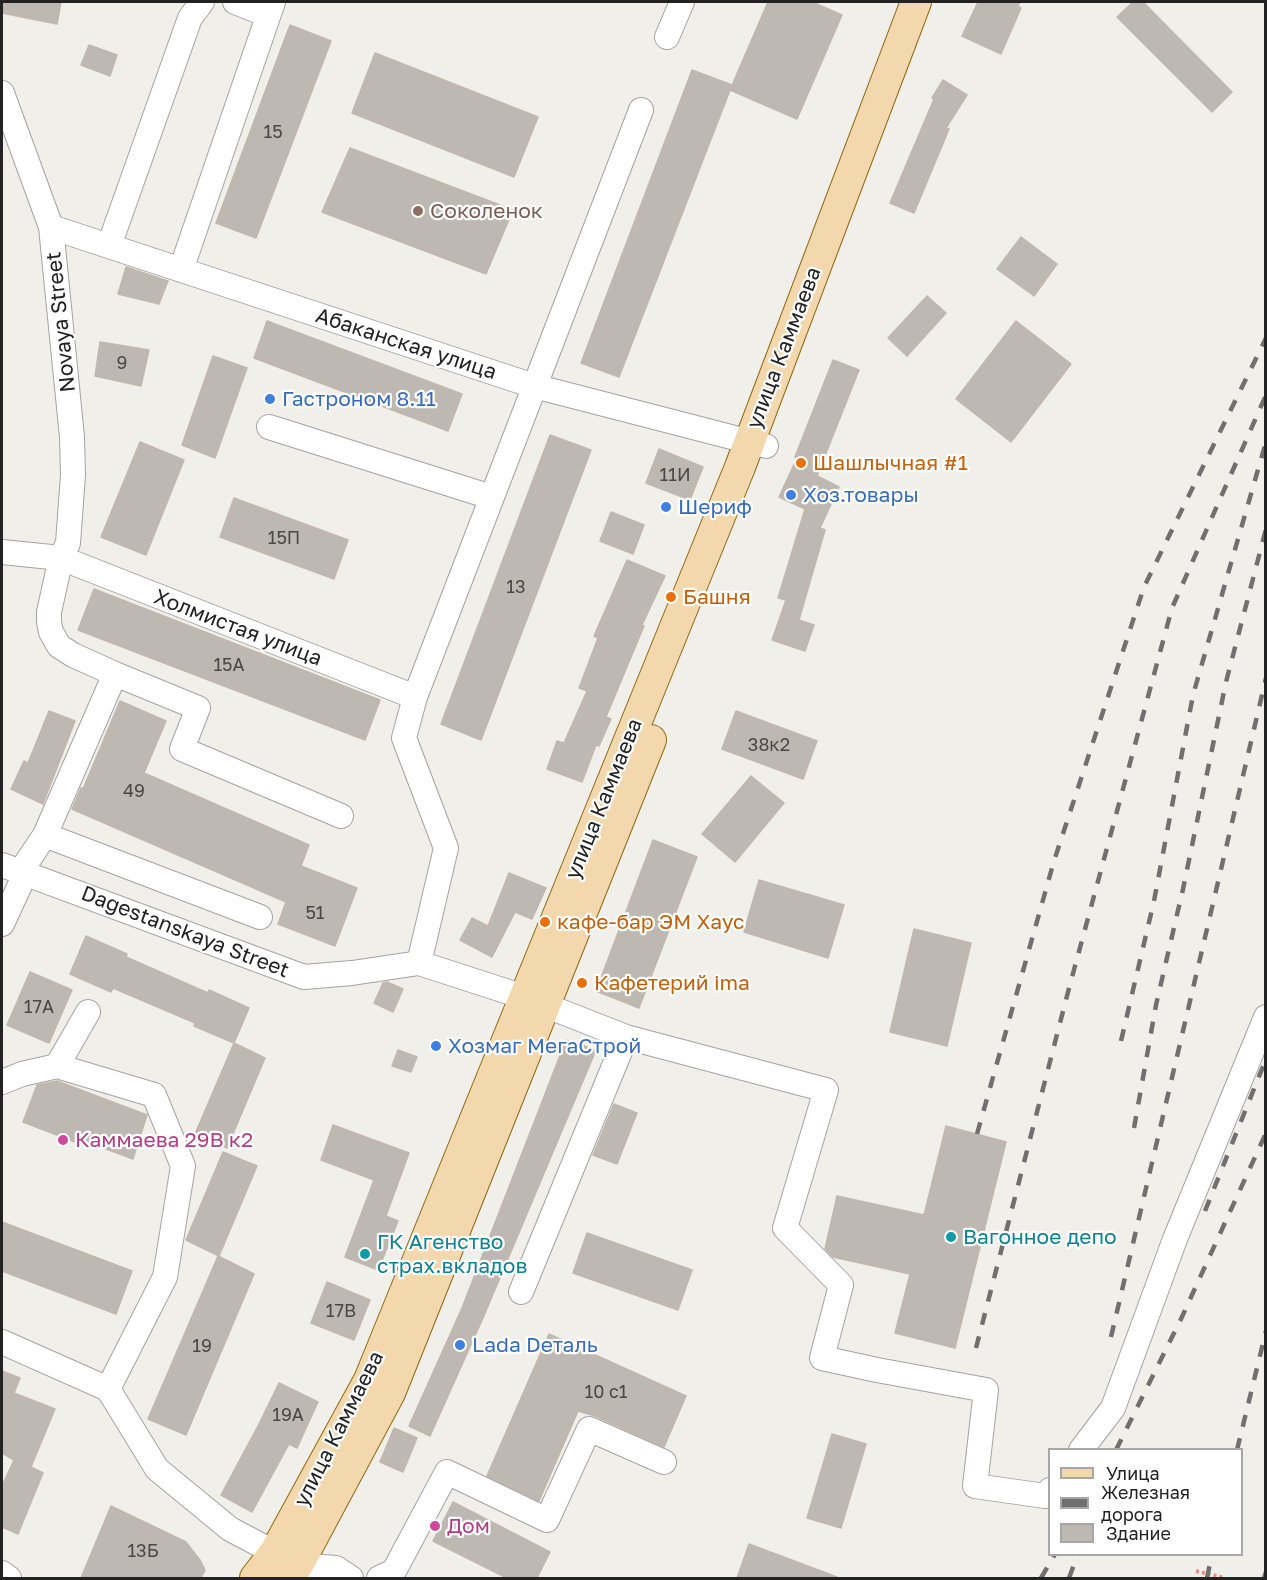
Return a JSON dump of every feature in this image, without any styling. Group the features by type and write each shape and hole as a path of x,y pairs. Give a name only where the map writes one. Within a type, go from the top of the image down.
{"main road":[{"name":"улица Каммаева","path":"758,443 916,2"},
{"name":"улица Каммаева","path":"255,1578 287,1565 534,1001 937,2"}],"street":[{"path":"109,246 190,18 202,2"},
{"path":"181,270 271,8 235,2"},
{"path":"667,37 682,2"},
{"name":"Novaya Street","path":"2,93 9,130 51,227 72,437 73,475 68,543 61,558 49,612 51,632 59,646 66,651 198,708 182,749 341,816"},
{"path":"419,963 446,848 404,738 415,697 641,110"},
{"name":"Абаканская улица","path":"51,227 534,386 758,443"},
{"path":"269,427 491,497"},
{"name":"Холмистая улица","path":"2,552 61,558 415,697"},
{"path":"2,924 16,869 45,835 115,674"},
{"path":"45,835 260,917"},
{"name":"Dagestanskaya Street","path":"16,869 304,977 352,973 419,963 534,1001 626,1037 826,1090 785,1228 842,1285 822,1358 986,1390 975,1486 1045,1496 1048,1492"},
{"path":"57,1066 88,1012"},
{"path":"1082,1448 1113,1408 1180,1229 1266,1017"},
{"path":"521,1292 626,1037"},
{"path":"2,1082 22,1074 57,1066 154,1095 183,1166 165,1277 108,1389"},
{"path":"2,1342 108,1389 157,1469 230,1529 287,1565 336,1568 351,1578"},
{"path":"379,1578 394,1571 447,1472 547,1520 589,1429 664,1462"},
{"path":"2,1573 9,1578"}],"path":[{"path":"1196,1571 1225,1578"}],"building":[{"path":"2,2 61,2 57,24 2,13"},
{"path":"768,2 812,2 842,15 797,119 730,90"},
{"path":"978,2 1020,2 1018,6 1021,8 1001,54 962,36"},
{"path":"1133,2 1143,2 1232,92 1212,112 1117,17"},
{"path":"290,25 331,41 256,238 216,223"},
{"path":"89,45 117,55 110,76 81,65"},
{"path":"375,53 538,117 514,177 352,113"},
{"path":"692,70 732,85 619,377 581,363"},
{"path":"943,80 967,95 946,128 949,129 914,213 890,203 934,99 932,98"},
{"name":"Соколенок","path":"350,148 513,210 486,274 322,212"},
{"path":"1021,237 1057,264 1034,296 997,269"},
{"path":"126,267 168,281 159,304 118,294"},
{"path":"927,296 946,313 907,356 888,338"},
{"path":"267,321 462,394 448,431 254,358"},
{"path":"1016,321 1071,364 1011,442 956,399"},
{"path":"100,342 149,350 141,386 95,376"},
{"path":"213,356 247,368 215,458 182,445"},
{"path":"833,360 859,370 817,476 839,487 820,528 825,530 799,620 814,625 805,651 772,640 786,600 778,598 805,509 779,497 797,458 795,457"},
{"path":"550,435 591,450 481,740 441,724"},
{"path":"140,442 184,460 146,555 101,537"},
{"path":"659,449 703,467 690,500 646,483"},
{"path":"234,498 348,540 334,579 220,537"},
{"path":"611,512 644,525 633,554 600,541"},
{"path":"627,560 665,576 642,625 644,626 606,717 611,719 599,746 596,745 582,782 547,769 557,741 564,743 587,691 579,688 598,638 594,636"},
{"path":"94,589 380,700 365,740 78,630"},
{"path":"120,701 166,721 144,773 309,845 301,866 357,888 335,946 278,924 286,902 72,809 81,788 83,789"},
{"path":"49,711 75,721 43,804 11,789 24,761 28,763"},
{"path":"736,711 817,741 803,779 722,749"},
{"path":"751,776 784,803 735,862 702,834"},
{"path":"653,840 697,857 639,1008 596,991"},
{"path":"509,873 546,888 532,919 515,912 492,957 460,940 472,918 488,926"},
{"path":"759,880 844,905 828,958 744,932"},
{"path":"914,929 971,943 947,1046 890,1032"},
{"path":"86,936 127,954 126,957 208,993 209,990 249,1008 234,1043 194,1026 195,1023 113,988 111,992 70,974"},
{"path":"30,972 72,990 49,1043 7,1025"},
{"path":"387,982 403,989 393,1012 374,1003 383,983"},
{"path":"566,1040 596,1050 483,1318 430,1436 409,1426 462,1308"},
{"path":"234,1043 265,1058 227,1148 195,1134"},
{"path":"398,1050 417,1057 411,1072 392,1066"},
{"path":"57,1081 147,1115 133,1159 85,1141 83,1145 23,1122 37,1085"},
{"path":"614,1104 637,1113 617,1164 593,1155"},
{"path":"333,1125 409,1153 386,1216 398,1221 378,1270 345,1257 374,1180 321,1160"},
{"name":"Вагонное депо","path":"946,1126 1006,1142 955,1348 895,1333 910,1274 833,1257 825,1249 837,1196 924,1215"},
{"path":"223,1152 257,1166 219,1256 186,1240"},
{"path":"2,1222 132,1271 116,1314 2,1271"},
{"path":"587,1233 692,1270 678,1310 573,1273"},
{"path":"218,1256 254,1274 186,1435 148,1419"},
{"path":"327,1282 370,1300 354,1340 311,1323"},
{"path":"549,1334 686,1396 664,1447 595,1416 578,1411 539,1501 487,1476"},
{"path":"2,1371 20,1378 14,1393 55,1409 31,1467 43,1473 18,1534 2,1527 2,1486 14,1460 2,1453"},
{"path":"279,1383 318,1402 297,1448 289,1444 252,1512 221,1495"},
{"path":"394,1428 417,1438 403,1472 380,1462"},
{"path":"832,1434 866,1444 841,1528 807,1518"},
{"path":"453,1502 550,1552 537,1578 507,1578 433,1541"},
{"path":"111,1506 186,1542 205,1570 201,1578 81,1578"},
{"path":"749,1544 837,1577 837,1578 737,1578"}],"railway":[{"path":"977,1134 1054,861 1144,587 1266,338"},
{"path":"976,1348 1068,992 1172,608 1266,395"},
{"path":"1121,1041 1154,901 1193,695 1266,442"},
{"path":"1134,1128 1156,1005 1183,889 1226,682 1266,529"},
{"path":"1111,1337 1266,678"},
{"path":"1205,1211 1266,1059"},
{"path":"1117,1448 1181,1319 1266,1133"},
{"path":"1237,1448 1266,1331"},
{"path":"1041,1578 1054,1556"},
{"path":"1069,1578 1077,1556"},
{"path":"1207,1578 1212,1556"},
{"path":"1264,1578 1266,1572"}],"place":[{"name":"Соколенок","path":"418,211"},
{"name":"Гастроном 8.11","path":"270,399"},
{"name":"Шашлычная #1","path":"801,463"},
{"name":"Хоз.товары","path":"791,495"},
{"name":"Шериф","path":"666,507"},
{"name":"Башня","path":"671,597"},
{"name":"кафе-бар ЭМ Хаус","path":"545,922"},
{"name":"Кафетерий ima","path":"582,983"},
{"name":"Хозмаг МегаСтрой","path":"436,1046"},
{"name":"Каммаева 29В к2","path":"63,1140"},
{"name":"Вагонное депо","path":"951,1237"},
{"name":"ГК Агенство страх.вкладов","path":"365,1254"},
{"name":"Lada Dеталь","path":"460,1345"},
{"name":"Дом","path":"435,1526"}]}
